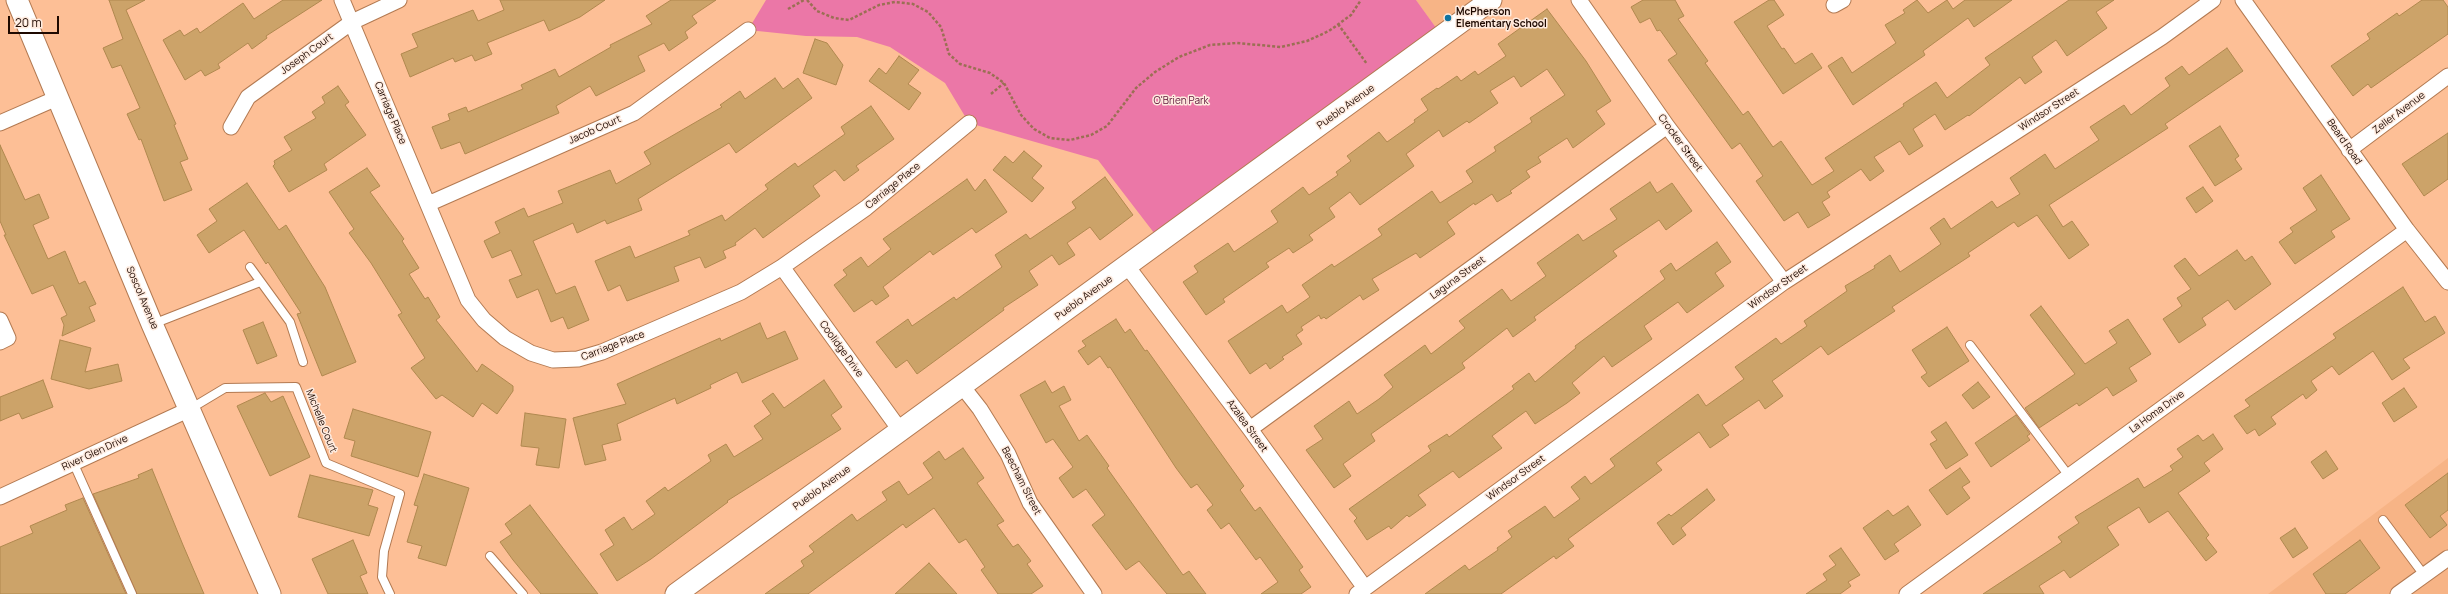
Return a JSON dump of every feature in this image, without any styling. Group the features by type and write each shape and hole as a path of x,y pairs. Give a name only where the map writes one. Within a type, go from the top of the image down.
{"street":[{"name":"Soscol Avenue","path":"18,0 57,98 152,324 190,409 219,481 270,594"},
{"name":"Carriage Place","path":"342,0 468,300 484,320 505,338 531,353 553,360 578,360 602,352 741,292 782,267 866,208 969,123"},
{"name":"Joseph Court","path":"232,127 248,97 352,22 399,0"},
{"name":"Pueblo Avenue","path":"683,592 900,430 1491,0"},
{"name":"Crocker Street","path":"1580,0 1667,126 1784,282"},
{"name":"Windsor Street","path":"1361,591 1784,282 2162,37 2213,0"},
{"name":"Beard Road","path":"2243,0 2407,230 2448,282"},
{"name":"Jacob Court","path":"428,204 634,113 748,30"},
{"name":"Zeller Avenue","path":"2349,150 2448,76"},
{"path":"0,123 57,98"},
{"name":"Laguna Street","path":"1250,429 1667,126"},
{"name":"La Homa Drive","path":"1907,594 2407,230"},
{"name":"Azalea Street","path":"1127,266 1250,429 1361,591"},
{"name":"Coolidge Drive","path":"782,267 900,430"},
{"path":"0,320 4,340"},
{"name":"Beecham Street","path":"962,386 980,409 1008,454 1030,503 1090,592"},
{"name":"River Glen Drive","path":"0,497 190,409"},
{"path":"2398,594 2448,558"}],"lane":[{"path":"250,267 290,322 303,362"},
{"path":"152,324 260,282"},
{"path":"1970,345 2069,476"},
{"name":"Michelle Court","path":"190,409 226,388 296,387 326,463 400,494 384,551 382,577 390,594"},
{"path":"73,462 132,594"},
{"path":"2383,520 2424,575"},
{"path":"490,556 523,594"}],"path":[{"path":"788,9 805,0 817,11 834,18 849,20 879,5 895,2 912,4 935,18 941,27 949,54 960,64 990,73 1004,83 1021,115 1034,129 1050,138 1070,140 1091,135 1107,126 1136,88 1155,72 1179,57 1210,45 1237,43 1281,47 1307,42 1351,15 1361,0"},
{"path":"1338,24 1367,64"},
{"path":"991,94 1004,83"}],"shaded area":[{"name":"McPherson Elementary School","path":"1416,0 1491,0 1442,36"},
{"path":"2448,458 2448,594 2268,594"}],"green space":[{"name":"O'Brien Park","path":"766,0 1416,0 1442,36 1161,242 1098,160 969,123 945,83 890,47 857,37 806,36 748,30"}],"building":[{"path":"109,0 145,0 126,10 176,124 174,125 188,159 180,162 192,190 164,201 141,139 139,140 127,114 140,108 121,65 112,68 103,48 123,39"},
{"path":"283,0 322,0 266,36 267,38 252,49 248,43 218,64 220,68 205,76 201,70 185,80 163,40 180,30 184,36 197,28 200,33 243,3 254,19"},
{"path":"500,0 605,0 580,17 549,31 544,20 487,43 492,54 475,61 472,55 455,62 453,58 410,77 401,54 418,47 412,34 473,10 478,21 504,10"},
{"path":"671,0 716,0 692,16 697,23 685,32 688,38 669,51 664,43 638,56 645,71 596,96 590,86 556,106 559,113 465,154 460,142 441,149 432,127 450,120 448,114 466,107 468,112 523,89 521,85 555,69 559,77 611,47 610,45 652,24 646,16"},
{"path":"1643,0 1675,0 1684,16 1678,19 1708,61 1705,63 1743,115 1748,111 1773,147 1781,141 1812,185 1834,171 1825,158 1904,106 1903,104 1936,82 1947,98 1990,65 1985,58 2069,0 2114,0 2096,12 2107,28 2067,56 2056,40 2032,57 2042,72 2025,84 2020,77 1969,116 1968,115 1945,130 1935,114 1913,129 1923,146 1909,155 1900,141 1874,157 1884,171 1870,181 1861,169 1827,192 1830,197 1822,202 1830,215 1808,228 1798,212 1784,221 1756,181 1763,176 1740,143 1732,149 1668,60 1677,54 1660,30 1657,31 1650,18 1640,23 1631,7"},
{"path":"1769,0 1774,0 1784,15 1767,26 1782,49 1784,48 1795,64 1812,53 1822,68 1783,94 1734,22"},
{"path":"1917,0 1928,13 1947,0 1953,9 1965,0 2012,0 1974,27 1968,18 1923,51 1925,55 1853,105 1828,66 1842,57 1852,73 1896,43 1885,25 1905,13 1903,10"},
{"path":"2422,0 2443,0 2448,7 2448,34 2371,88 2368,84 2353,96 2331,66 2370,39 2367,34 2397,13 2399,16"},
{"path":"1547,9 1586,61 1611,101 1596,111 1605,124 1573,148 1567,138 1538,157 1541,162 1526,171 1530,177 1510,191 1512,193 1497,202 1492,194 1475,205 1474,203 1447,222 1455,234 1420,258 1416,253 1372,279 1379,290 1363,300 1360,295 1326,319 1324,317 1321,319 1319,315 1301,327 1303,330 1296,335 1302,344 1282,357 1284,359 1270,369 1266,363 1250,374 1228,341 1282,305 1287,313 1310,297 1302,285 1332,264 1334,267 1382,235 1378,229 1432,191 1440,203 1473,182 1466,171 1496,151 1494,147 1532,122 1530,118 1565,95 1547,69 1521,87 1514,76 1490,91 1498,103 1469,123 1467,121 1443,137 1439,130 1406,154 1414,166 1360,205 1350,192 1329,208 1335,217 1309,235 1313,240 1293,253 1289,248 1266,263 1269,267 1223,299 1225,302 1206,315 1183,282 1198,272 1194,266 1228,243 1234,252 1278,222 1271,211 1303,187 1309,195 1338,175 1336,172 1351,161 1347,156 1379,132 1387,142 1415,122 1414,120 1428,110 1421,99 1437,88 1438,89 1457,76 1461,81 1475,71 1478,75 1506,56 1498,44"},
{"path":"815,39 827,43 843,65 836,85 803,73"},
{"path":"2227,48 2243,71 2165,124 2168,128 2049,205 2063,227 2072,221 2089,245 2069,259 2037,215 2018,227 2014,222 1968,253 1970,256 1892,307 1895,311 1828,355 1821,346 1772,381 1783,396 1765,409 1759,400 1722,425 1729,435 1710,448 1699,432 1656,463 1662,470 1568,539 1574,546 1556,559 1554,556 1501,594 1425,594 1465,565 1469,570 1498,550 1497,548 1512,537 1508,531 1545,506 1554,518 1580,499 1571,487 1585,476 1591,484 1615,466 1610,459 1698,394 1706,406 1744,379 1735,367 1776,338 1781,344 1807,326 1804,321 1847,291 1845,286 1875,268 1874,266 1890,255 1900,272 1941,244 1930,228 1944,218 1951,229 1992,201 1997,208 2020,194 2010,178 2045,154 2055,169 2099,140 2090,127 2124,105 2131,115 2170,86 2165,78 2182,66 2189,75"},
{"path":"899,56 919,70 908,84 921,93 909,110 869,81 879,68 886,74"},
{"path":"775,78 783,89 798,78 812,98 736,153 729,143 638,199 642,210 607,224 605,220 577,233 573,223 533,241 556,294 575,286 589,320 568,329 563,317 551,322 538,289 517,298 509,280 522,275 511,250 492,258 484,241 500,233 495,222 524,208 528,217 563,203 558,191 610,170 616,184 651,164 644,152 722,107 720,105 740,91 745,99"},
{"path":"338,86 349,102 345,105 366,135 324,164 327,170 289,192 273,166 275,164 274,161 292,150 284,137 316,118 312,112 325,103 322,97"},
{"path":"871,106 894,139 856,166 859,170 844,181 835,170 813,186 820,196 763,238 755,228 735,243 736,245 723,251 726,258 705,268 700,257 674,267 679,281 627,301 620,285 608,291 595,261 630,246 635,258 690,235 688,231 722,215 725,221 768,189 765,185 795,163 798,167 845,134 841,127"},
{"path":"2220,126 2239,156 2235,159 2242,169 2215,186 2189,146"},
{"path":"2448,133 2448,179 2424,196 2402,164"},
{"path":"0,145 25,200 39,194 49,218 33,225 48,259 65,251 79,284 85,281 96,304 89,307 95,321 62,336 64,325 61,318 67,315 53,285 32,294 4,235 6,235 0,221"},
{"path":"1024,151 1042,166 1032,178 1044,188 1032,202 993,170 1005,156 1013,163"},
{"path":"367,168 380,186 370,192 404,239 402,241 419,268 409,274 425,299 428,297 440,317 436,320 477,372 482,364 513,386 513,391 497,414 482,403 473,417 442,395 436,399 411,368 425,358 398,315 402,313 371,263 349,233 354,229 329,192"},
{"path":"2321,175 2350,219 2331,231 2335,237 2295,264 2279,242 2293,232 2290,228 2317,210 2303,188"},
{"path":"1105,177 1133,215 1100,240 1090,227 1067,243 1075,255 1059,265 1052,255 1029,271 1038,285 1003,308 1004,310 917,374 907,360 896,368 876,342 908,319 912,326 954,297 956,300 1002,267 995,255 1026,234 1030,239 1076,208 1072,202"},
{"path":"967,179 975,191 985,179 1007,212 976,233 972,228 933,255 930,251 883,287 889,296 876,305 872,300 854,312 834,285 847,275 843,270 861,257 868,267 891,249 883,239"},
{"path":"1650,182 1657,193 1672,183 1692,211 1666,230 1659,220 1613,251 1617,256 1534,317 1536,320 1513,337 1507,328 1462,363 1465,368 1371,434 1375,441 1343,464 1351,476 1334,488 1306,450 1323,439 1314,426 1349,401 1357,414 1379,399 1393,387 1384,375 1425,345 1431,354 1465,328 1459,321 1502,289 1511,301 1546,276 1537,263 1578,234 1583,241 1617,219 1610,209"},
{"path":"247,183 279,230 286,225 325,287 356,362 322,376 297,314 301,313 268,262 266,264 244,230 209,253 197,235 217,221 209,209"},
{"path":"2203,187 2213,201 2196,213 2186,198"},
{"path":"1717,242 1731,262 1715,273 1724,286 1687,313 1678,302 1644,326 1652,339 1612,367 1604,356 1572,383 1580,393 1535,424 1526,411 1492,436 1502,448 1459,478 1453,471 1418,495 1426,505 1409,517 1407,515 1391,529 1389,526 1367,540 1354,521 1357,518 1349,509 1431,451 1428,446 1447,434 1449,437 1514,389 1512,386 1529,373 1535,382 1576,348 1575,346 1665,279 1660,271 1671,263 1676,271"},
{"path":"2237,250 2245,261 2252,256 2271,284 2235,310 2228,300 2202,318 2206,325 2179,343 2163,319 2182,306 2177,298 2191,289 2174,266 2185,258 2199,276"},
{"path":"2403,287 2425,322 2435,316 2445,333 2403,359 2410,368 2392,380 2373,351 2339,375 2332,366 2311,381 2317,390 2306,399 2303,394 2271,417 2276,424 2259,436 2255,429 2247,434 2234,416 2250,406 2245,400 2336,338 2333,334"},
{"path":"2041,306 2085,364 2117,343 2109,331 2128,319 2151,354 2129,368 2137,381 2113,396 2107,387 2079,406 2077,403 2039,428 2025,408 2075,374 2030,315"},
{"path":"1116,319 1125,333 1130,329 1145,351 1147,350 1244,486 1240,490 1255,511 1260,507 1303,567 1299,570 1311,587 1301,594 1261,594 1278,582 1260,557 1256,560 1229,523 1221,529 1207,510 1213,505 1197,484 1191,488 1176,468 1110,367 1108,368 1100,356 1088,365 1078,351 1086,346 1082,341"},
{"path":"263,322 277,356 257,364 243,330"},
{"path":"760,323 767,339 785,331 798,359 742,383 737,372 710,385 711,388 677,404 675,398 617,424 621,440 602,445 606,460 585,465 573,418 626,404 617,384 720,338 721,341"},
{"path":"1947,327 1969,361 1929,387 1921,377 1927,373 1912,350"},
{"path":"60,340 91,348 85,372 118,364 122,381 89,389 51,379"},
{"path":"43,380 53,407 22,419 19,413 0,421 0,397"},
{"path":"824,380 842,407 831,415 841,429 727,501 728,502 651,559 617,581 600,554 614,545 605,530 624,517 632,530 655,514 646,501 665,487 668,491 711,461 708,455 726,444 734,457 763,439 754,426 771,414 762,401 773,393 784,408"},
{"path":"1045,381 1052,393 1064,386 1071,400 1059,406 1079,441 1087,435 1109,466 1107,468 1183,575 1189,571 1206,594 1167,594 1139,561 1126,570 1092,525 1105,515 1086,489 1073,498 1059,478 1073,467 1053,439 1046,443 1020,395"},
{"path":"1978,382 1990,397 1973,409 1962,395"},
{"path":"2404,388 2417,407 2394,422 2382,403"},
{"path":"265,393 271,402 283,396 310,457 270,476 237,406"},
{"path":"353,409 431,432 418,477 351,456 355,441 344,438"},
{"path":"525,413 566,419 559,468 536,465 539,448 521,446"},
{"path":"2016,415 2030,434 2027,436 2030,440 1991,467 1975,443"},
{"path":"1946,422 1968,455 1946,469 1930,444 1937,440 1931,432"},
{"path":"2213,434 2223,449 2204,463 2210,471 2178,493 2209,535 2206,538 2217,552 2206,561 2168,511 2149,523 2139,507 2107,527 2119,545 2070,578 2064,570 2039,586 2044,594 1983,594 2062,542 2058,537 2079,523 2075,517 2138,478 2144,488 2173,470 2170,466 2183,457 2177,449 2198,435 2203,441"},
{"path":"963,448 984,478 977,483 1004,521 997,525 1013,547 1018,544 1031,561 1027,564 1043,586 1031,594 998,594 981,570 985,567 966,539 959,543 934,508 906,528 903,524 808,594 765,594 804,566 801,561 814,552 809,546 852,514 857,521 887,500 882,492 899,481 908,495 933,478 923,463 939,451 945,460"},
{"path":"2326,451 2338,469 2323,479 2311,462"},
{"path":"1960,468 1970,482 1962,487 1970,498 1947,515 1929,490"},
{"path":"152,469 204,594 137,594 93,494 139,478 138,475"},
{"path":"2448,473 2448,510 2440,516 2447,525 2430,538 2405,505"},
{"path":"424,474 469,488 446,566 418,558 422,546 407,542 418,506 414,505"},
{"path":"310,475 373,490 368,505 378,508 369,536 298,517"},
{"path":"1707,489 1715,500 1681,528 1686,535 1673,545 1657,523 1669,514 1671,516"},
{"path":"83,498 126,594 0,594 0,547 33,533 30,526 67,510 65,505"},
{"path":"530,505 598,594 541,594 513,560 500,542 512,534 505,524"},
{"path":"1908,506 1921,525 1894,544 1899,551 1885,560 1863,528 1888,510 1893,516"},
{"path":"2295,528 2308,548 2293,558 2280,538"},
{"path":"353,540 367,573 360,576 368,594 328,594 312,559"},
{"path":"2360,540 2380,568 2345,594 2326,594 2313,574"},
{"path":"1841,548 1860,575 1848,582 1851,586 1840,594 1806,594 1827,580 1823,574 1836,565 1829,556"},
{"path":"929,563 957,594 895,594"}],"place":[{"name":"McPherson Elementary School","path":"1448,18"}]}
